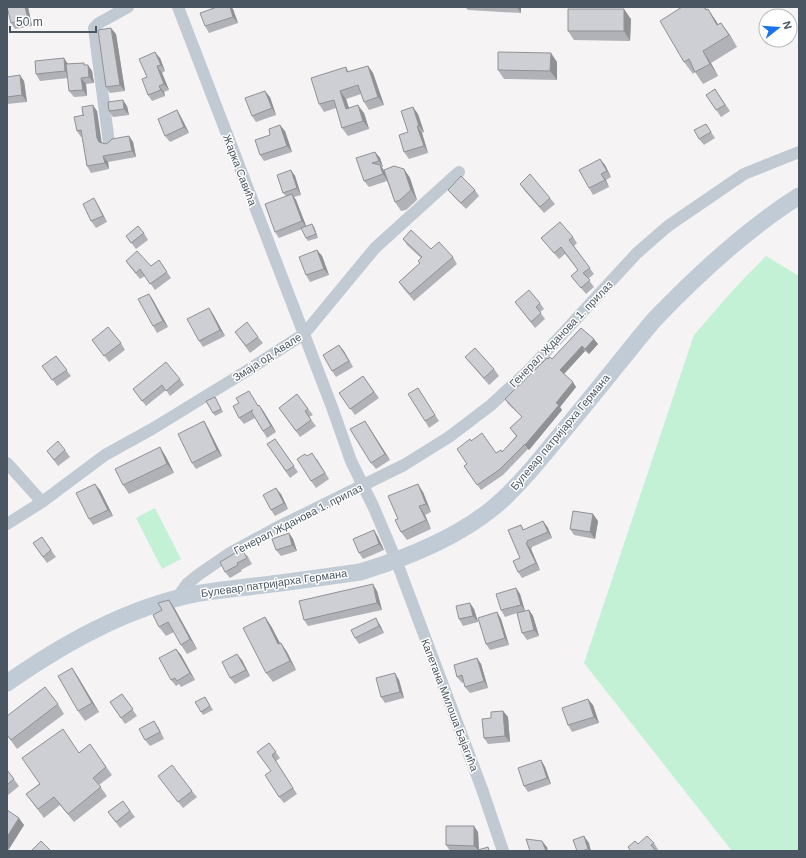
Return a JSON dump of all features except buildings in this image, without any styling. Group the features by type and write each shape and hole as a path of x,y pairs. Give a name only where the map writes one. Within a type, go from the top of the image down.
{"main road":[{"name":"Булевар патријарха Германа","path":"7,683 44,658 86,635 140,610 176,598 210,591 360,572 424,549 467,527 494,507 536,464 653,321 672,301 727,250 776,211 799,196"}],"street":[{"path":"109,143 94,28 98,23 128,7"},
{"name":"Жарка Савића","path":"178,7 332,407 351,462 363,486"},
{"name":"Генерал Жданова 1. прилаз","path":"176,598 187,584 230,553 304,514 404,465 450,437 491,405 529,370 637,252 668,226 744,174 799,152"},
{"name":"Змаја од Авале","path":"7,524 42,502 105,455 152,429 304,334 375,248 459,172"},
{"path":"7,463 42,502"},
{"name":"Капетана Милоша Бајагића","path":"363,486 396,560 482,789 503,851"}],"green space":[{"path":"766,256 799,276 799,851 732,851 584,663 694,335 734,289"},
{"path":"155,508 181,559 162,569 136,518"}]}
